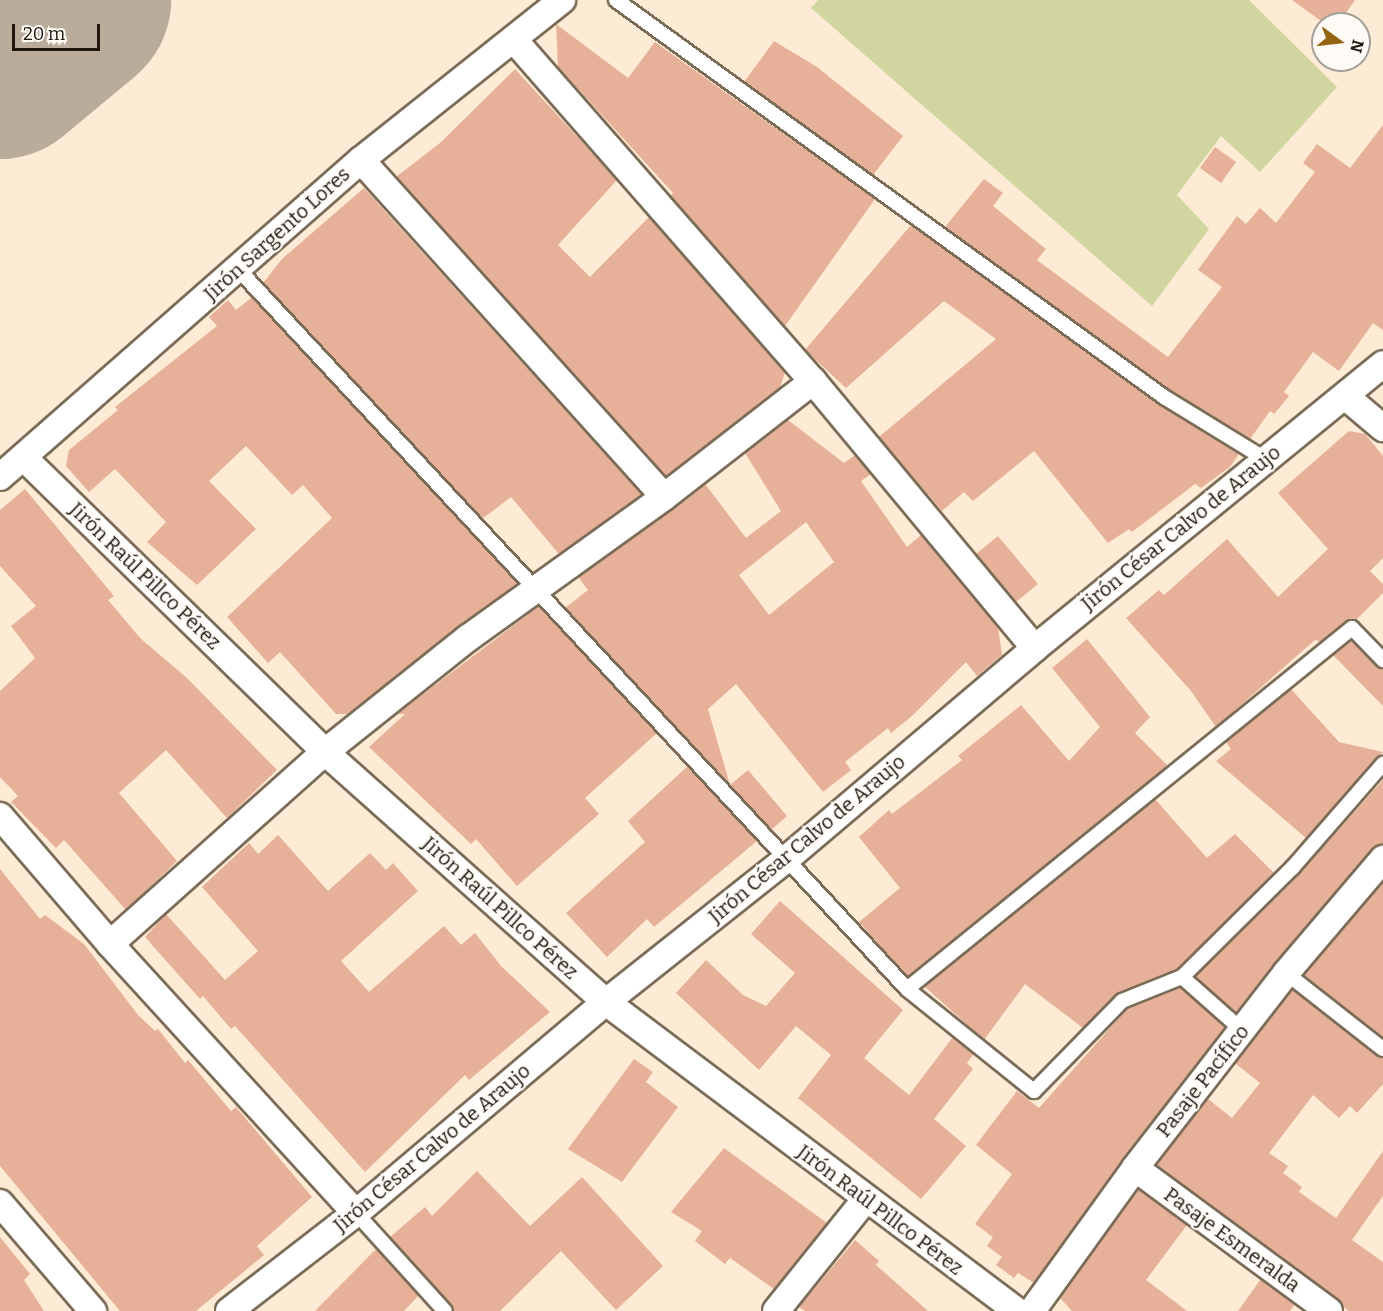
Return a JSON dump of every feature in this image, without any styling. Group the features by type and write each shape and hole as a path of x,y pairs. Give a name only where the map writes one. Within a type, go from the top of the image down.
{"street":[{"name":"Jirón Sargento Lores","path":"0,477 361,160 515,42 562,0"},
{"path":"515,42 813,381 1035,648"},
{"path":"361,160 664,497"},
{"name":"Jirón César Calvo de Araujo","path":"230,1311 356,1213 606,1002 784,861 1035,648 1383,364"},
{"path":"110,944 325,752 537,590 664,497 813,381"},
{"path":"1345,396 1383,428"},
{"name":"Jirón Raúl Pillco Pérez","path":"23,457 325,752 606,1002 865,1200 1017,1311"},
{"path":"0,816 110,944 356,1213"},
{"name":"Pasaje Pacífico","path":"1032,1311 1135,1168 1286,973 1383,859"},
{"name":"Pasaje Esmeralda","path":"1135,1168 1329,1311"},
{"path":"776,1311 865,1200"},
{"path":"0,1203 93,1311"}],"lane":[{"path":"615,0 1164,397 1265,459"},
{"path":"238,269 537,590 784,861 907,989 1034,1091 1122,1001 1182,977 1293,867 1383,764"},
{"path":"907,989 1352,628 1383,660"},
{"path":"1286,973 1383,1049"},
{"path":"1182,977 1242,1030"},
{"path":"356,1213 445,1311"}],"green space":[{"path":"818,0 1249,0 1311,61 1311,72 1322,72 1337,87 1260,172 1221,136 1177,195 1209,229 1152,306 811,8"}],"building":[{"path":"1292,0 1355,0 1346,12 1311,12 1311,14"},
{"path":"556,24 628,78 655,42 875,199 785,326 670,196 673,193 558,67"},
{"path":"774,41 817,67 903,136 873,175 744,82"},
{"path":"515,69 617,180 558,245 590,277 649,217 785,372 780,388 666,477 396,177 440,143"},
{"path":"1383,125 1383,330 1373,323 1339,371 1313,352 1284,392 1289,396 1274,414 1270,411 1250,439 1169,390 945,227 984,179 1003,193 993,206 1046,249 1037,260 1168,357 1222,287 1198,270 1237,216 1246,224 1260,208 1276,223 1315,172 1303,163 1317,144 1350,168"},
{"path":"1215,147 1236,162 1221,183 1200,168"},
{"path":"364,188 642,495 559,554 511,497 482,519 263,283 282,259"},
{"path":"911,225 1159,404 1239,454 1230,467 1201,488 1195,484 1132,532 1129,529 1108,543 1034,451 973,501 964,492 942,511 879,437 996,339 944,301 846,388 805,350"},
{"path":"252,297 518,584 349,714 336,714 280,652 268,663 227,617 332,518 303,485 292,495 246,446 209,481 256,529 197,585 147,542 166,522 115,469 89,492 66,466 69,450 118,410 115,407 217,326 209,317 228,300 236,310"},
{"path":"788,420 844,463 855,455 871,474 861,481 907,547 921,535 998,627 1002,655 977,676 966,662 912,716 891,733 888,728 845,762 851,770 823,792 736,684 708,709 730,785 748,770 787,816 771,830 565,608 588,590 578,577 705,484 746,538 781,511 745,453","holes":["806,522 834,562 769,615 739,575"]},
{"path":"1349,431 1365,434 1383,456 1383,558 1370,571 1383,584 1383,593 1356,620 1347,621 1321,642 1315,640 1216,727 1191,691 1126,618 1159,590 1164,595 1227,539 1278,597 1328,549 1278,493"},
{"path":"25,489 114,596 108,600 140,638 187,678 277,770 227,818 166,750 119,793 177,861 126,910 64,840 56,848 11,802 18,796 0,777 0,691 35,658 11,626 36,606 0,566 0,510"},
{"path":"998,536 1038,584 1016,602 976,554"},
{"path":"539,606 657,733 585,798 599,814 517,886 476,839 471,844 369,747 405,714 397,714"},
{"path":"1087,639 1150,717 1135,733 1168,766 908,977 859,922 900,888 859,837 889,810 892,814 962,760 958,756 1021,705 1069,761 1100,727 1052,668"},
{"path":"1351,640 1383,669 1383,706 1333,655"},
{"path":"1291,689 1339,742 1383,752 1306,838 1216,761 1231,749 1226,742"},
{"path":"688,766 757,841 654,927 647,919 607,957 566,913 645,842 628,821"},
{"path":"1383,780 1383,844 1372,849 1236,1013 1195,977 1300,873"},
{"path":"1155,799 1207,858 1235,834 1274,873 1177,969 1118,993 1083,1028 1025,984 984,1040 924,986"},
{"path":"278,835 328,891 370,853 386,870 393,863 418,891 341,961 369,992 444,926 461,945 475,933 501,966 550,1012 469,1080 465,1075 365,1172 235,1026 231,1029 203,996 200,999 145,937 166,914 225,980 258,951 202,887 249,843 258,854"},
{"path":"0,869 40,919 45,915 84,944 138,1015 155,1031 158,1029 185,1063 188,1060 231,1111 236,1107 312,1197 257,1246 264,1255 196,1311 120,1311 0,1166"},
{"path":"1383,882 1383,1038 1304,975"},
{"path":"780,901 903,1010 864,1058 909,1095 953,1037 974,1054 967,1063 973,1069 934,1119 966,1146 921,1199 798,1098 831,1055 796,1026 759,1070 676,993 706,960 743,995 766,1006 795,973 751,934"},
{"path":"1180,987 1225,1027 1034,1283 1018,1273 1014,1278 996,1265 1002,1257 987,1246 993,1237 975,1224 1012,1174 976,1145 1017,1091 1039,1108 1127,1009"},
{"path":"1292,989 1383,1058 1383,1084 1357,1113 1350,1106 1339,1118 1313,1095 1269,1153 1288,1166 1283,1173 1302,1187 1299,1192 1336,1218 1383,1151 1383,1196 1352,1240 1383,1262 1383,1311 1349,1311 1156,1165 1208,1099 1232,1118 1260,1083 1235,1063"},
{"path":"634,1059 653,1072 646,1082 678,1107 622,1182 568,1149"},
{"path":"724,1148 827,1223 774,1289 730,1258 725,1264 695,1241 702,1231 671,1212"},
{"path":"477,1171 530,1226 582,1177 663,1266 616,1310 561,1251 500,1311 454,1311 390,1237 425,1207 432,1216"},
{"path":"1138,1189 1187,1225 1146,1280 1187,1311 1072,1311 1060,1298"},
{"path":"0,1237 30,1274 24,1280 44,1311 0,1311"},
{"path":"855,1240 879,1261 876,1265 928,1311 805,1311 799,1307"},
{"path":"376,1249 419,1295 404,1311 315,1311"},
{"path":"1261,1279 1295,1304 1290,1311 1238,1311"}],"runway":[{"path":"0,60 72,0"}]}
